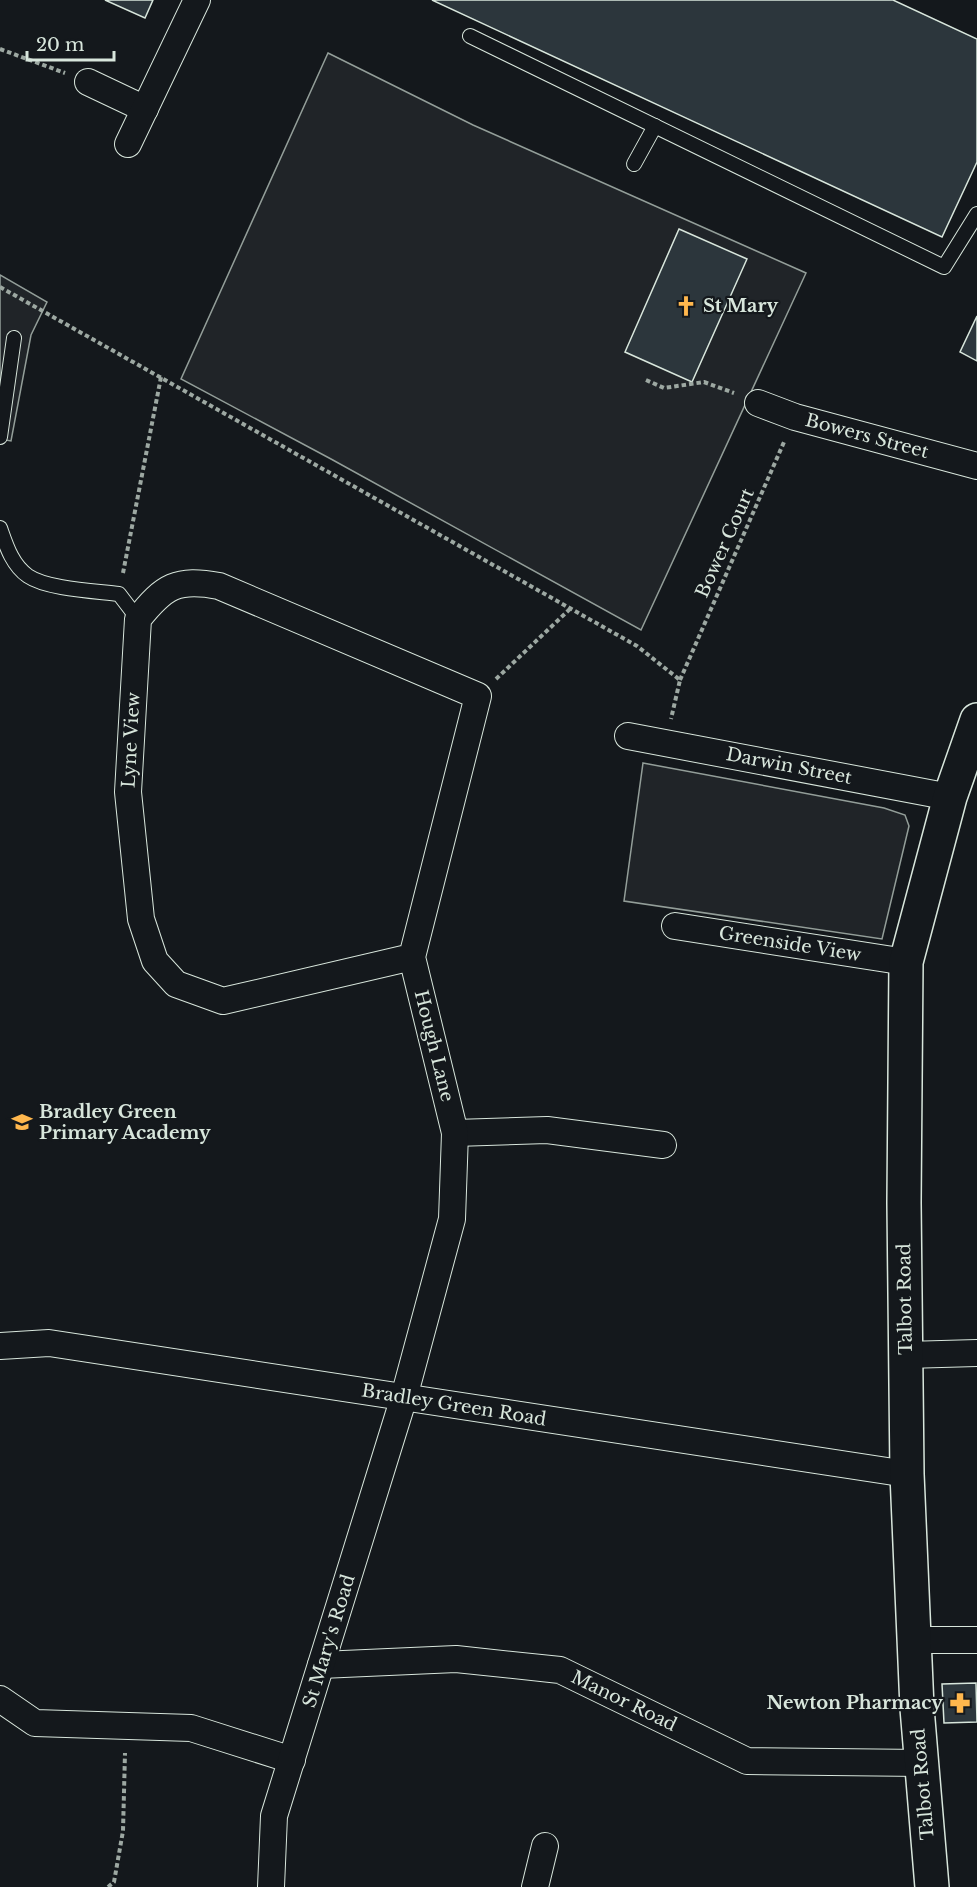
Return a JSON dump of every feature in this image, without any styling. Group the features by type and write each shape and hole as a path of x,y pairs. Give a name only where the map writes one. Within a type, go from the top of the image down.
{"street":[{"path":"128,144 197,0"},
{"path":"88,82 145,109"},
{"name":"Bowers Street","path":"759,403 795,417 977,466"},
{"path":"138,619 153,600 175,585 199,582 219,585 478,696"},
{"name":"Lyne View","path":"138,619 128,792 141,919 155,961 176,984 223,1001 412,957"},
{"name":"Hough Lane","path":"404,1397 452,1219 455,1133 412,957 478,696"},
{"name":"Talbot Road","path":"932,1887 917,1708 907,1474 904,1203 906,962 950,797 977,720"},
{"name":"Darwin Street","path":"628,736 950,797"},
{"name":"Greenside View","path":"675,926 906,962"},
{"path":"455,1133 547,1130 663,1145"},
{"name":"Bradley Green Road","path":"0,1346 49,1343 907,1474"},
{"path":"906,1355 977,1353"},
{"name":"St Mary's Road","path":"271,1887 274,1816 404,1397"},
{"path":"914,1640 977,1640"},
{"name":"Manor Road","path":"321,1665 456,1659 560,1670 747,1761 922,1763"},
{"path":"0,1699 35,1723 191,1728 292,1760"},
{"path":"535,1887 545,1846"}],"lane":[{"path":"470,36 944,267 977,214"},
{"path":"634,164 655,126"},
{"path":"0,437 14,338"},
{"path":"0,528 14,561 28,576 57,586 119,594 138,619"}],"path":[{"path":"0,49 88,82"},
{"path":"0,287 637,646 680,680"},
{"path":"119,594 161,377"},
{"path":"646,380 664,388 704,382 759,403"},
{"name":"Bower Court","path":"669,743 671,716 680,680 795,417"},
{"path":"478,696 571,609"},
{"path":"108,1887 114,1882 123,1831 125,1726"}],"shaded area":[{"path":"328,53 473,125 806,273 641,630 181,379"},
{"path":"0,275 47,302 31,335 11,441 0,439"},
{"path":"643,763 884,808 905,815 909,826 882,939 624,901"}],"building":[{"path":"105,0 153,0 145,18"},
{"path":"432,0 893,0 977,39 977,162 942,237"},
{"name":"St Mary","path":"679,229 747,259 692,382 625,352"},
{"path":"977,316 977,361 960,352"},
{"name":"Newton Pharmacy","path":"976,1683 977,1722 944,1723 942,1684"}],"place":[{"name":"St Mary","path":"686,306"},
{"name":"Bradley Green Primary Academy","path":"22,1122"},
{"name":"Newton Pharmacy","path":"960,1703"}]}
